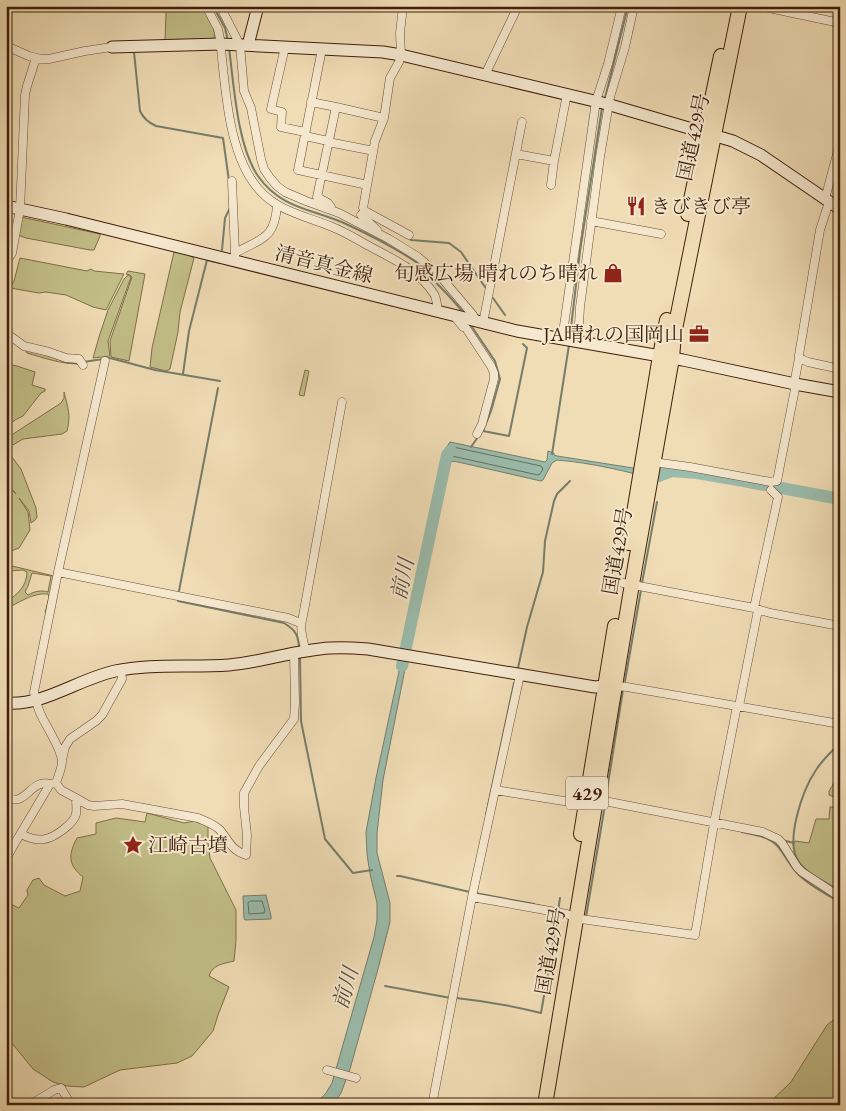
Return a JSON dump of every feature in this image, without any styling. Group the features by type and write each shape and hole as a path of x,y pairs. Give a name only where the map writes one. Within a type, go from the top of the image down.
{"highway":[{"name":"国道429号","path":"536,1105 565,914 591,802 627,584 650,463 666,357 732,6"},
{"name":"国道429号","path":"709,134 740,6"},
{"name":"国道429号","path":"544,1105 565,914"}],"street":[{"path":"206,6 218,29 234,44"},
{"path":"220,6 234,44 244,91 251,108 261,159 264,169 270,178 276,186 285,192 306,202 331,210 379,234"},
{"path":"258,6 234,44 228,109 237,150 253,183 277,205 297,215 386,245 410,251 433,269 478,321"},
{"path":"403,6 400,33 401,55 390,78 375,141 363,208 364,212 361,215 376,228 386,245 406,267 422,280 435,296 438,312"},
{"path":"485,75 518,6"},
{"path":"570,341 608,64 622,6"},
{"path":"570,341 580,307 600,157 603,103 616,77 634,6"},
{"path":"759,6 840,23"},
{"path":"6,46 36,58 49,58 85,50 112,47 234,44 383,52 401,55 603,103 733,141 756,152 840,210"},
{"path":"284,47 271,109 282,112 281,127 328,142 369,150"},
{"path":"322,49 298,170 363,184"},
{"path":"6,262 12,253 20,209 25,95 36,58"},
{"path":"551,185 567,94"},
{"path":"311,102 382,118"},
{"path":"331,210 328,203 317,197 336,107"},
{"path":"478,321 522,122"},
{"path":"650,463 690,467 771,482 777,481 820,230 840,143"},
{"path":"516,154 554,161"},
{"path":"232,181 235,257"},
{"path":"235,257 269,234 275,223 277,205"},
{"name":"清音真金線","path":"6,206 235,257 516,331 666,357 840,392"},
{"path":"364,212 409,235"},
{"path":"591,221 661,234"},
{"path":"455,316 466,328 494,373 486,413 476,434"},
{"path":"6,333 24,346 66,358 79,359 82,362"},
{"path":"799,358 808,362 840,369"},
{"path":"62,760 53,736 35,701 34,692 58,572 105,361"},
{"path":"6,796 17,800 36,786 46,782 53,784 88,805 122,804 198,818 218,828 237,852 246,855 248,835 244,793 259,766 294,719 301,635 300,623 303,616 342,402"},
{"path":"473,894 565,914 695,934 714,822 778,498 771,490"},
{"path":"58,572 288,618 300,623"},
{"path":"627,584 840,626"},
{"path":"6,703 35,701 95,677 121,670 228,665 345,647 368,649 594,687 627,686 840,724"},
{"path":"6,859 14,843 53,784 62,765 65,747 70,740 102,715 122,678 121,670"},
{"path":"432,1105 473,894 520,674"},
{"path":"495,790 591,802 763,832 782,843 802,872 840,897"},
{"path":"21,834 36,840 50,839 58,834 70,824 76,814 76,798"},
{"path":"327,1070 355,1078"},
{"path":"30,1105 54,1090 61,1088 71,1105"}],"shaded area":[{"path":"164,6 202,6 213,27 213,41 165,41 166,13 163,8"},
{"path":"21,217 100,234 100,236 94,250 26,238 18,235"},
{"path":"174,252 194,258 180,312 170,369 166,371 150,367 152,348"},
{"path":"20,258 87,271 91,269 94,271 124,274 106,310 93,307 66,295 10,288 14,281"},
{"path":"128,271 145,274 129,361 111,357 110,341 132,277 126,274"},
{"path":"128,275 131,277 108,341 110,356 93,358 108,310"},
{"path":"24,349 68,363 79,364 66,363 46,359 27,353"},
{"path":"6,364 35,372 32,385 45,389 45,391 41,393 23,416 6,428"},
{"path":"305,370 309,371 304,396 299,395"},
{"path":"64,392 69,416 67,431 62,434 23,439 13,445 7,439 7,431 10,436 61,403 64,398"},
{"path":"6,444 12,457 21,469 36,508 37,517 31,523 29,511 19,498 28,512 30,530 19,548 6,553 6,483 16,494 6,481"},
{"path":"8,565 54,576 46,612 48,594 32,596 6,609 6,602 23,586 27,572 23,570 6,572","holes":["32,573 51,576 48,592 38,591 28,595 25,592"]},
{"path":"836,780 840,782 840,893 801,867 795,856 793,844 795,841 809,843 816,819 829,819 830,807 834,807 837,798 829,795 829,791"},
{"path":"147,813 184,823 195,821 208,826 210,858 236,910 234,961 216,967 209,976 229,987 213,1031 192,1056 177,1063 120,1070 84,1087 67,1086 53,1082 33,1069 6,1036 6,902 19,908 28,895 27,890 33,880 39,878 44,885 65,896 80,891 83,877 74,868 71,859 72,850 77,838 96,834 96,823 116,818 145,822"},
{"path":"840,1015 840,1105 767,1105 791,1082 827,1025"}],"water":[{"path":"450,442 545,462 548,451 557,456 633,468 674,470 674,473 661,481 609,468 557,460 552,463 541,481 456,462 443,464 446,448"},
{"path":"403,653 408,654 383,780 377,833 377,853 390,903 390,922 350,1069 341,1093 333,1105 315,1105 332,1083 374,937 377,903 370,874 366,832"},
{"path":"266,895 271,919 245,920 243,896"}],"waterway":[{"path":"213,6 225,28 228,41"},
{"path":"605,98 628,6"},
{"path":"229,48 235,97 245,148 258,176 267,187 287,202 346,224 416,262 463,312"},
{"path":"132,52 134,52 140,111 143,116 148,122 156,126 223,138 229,181"},
{"path":"570,336 580,251 602,108"},
{"path":"222,250 225,218 230,208"},
{"path":"409,238 411,240 449,243 461,252 485,287"},
{"path":"183,374 189,331 207,260 220,263"},
{"path":"493,298 505,315"},
{"path":"470,324 495,361 500,379 483,431"},
{"path":"483,431 509,436 527,348 523,344"},
{"path":"552,454 569,345"},
{"path":"83,362 110,358 155,370 220,381"},
{"path":"66,361 69,363 78,362"},
{"path":"179,591 218,388"},
{"path":"471,447 478,437"},
{"name":"前川","path":"402,666 447,455 451,451"},
{"name":"前川","path":"658,476 672,471 697,473 840,499"},
{"path":"518,668 527,627 543,572 545,541 554,501 557,494 570,481"},
{"path":"642,583 657,502"},
{"path":"625,681 641,590"},
{"path":"178,600 284,623 295,633 299,647"},
{"path":"300,657 301,721 325,839 353,873 372,870"},
{"path":"486,815 514,683"},
{"path":"606,796 623,690"},
{"path":"840,749 834,749 829,754 811,779 801,802 794,829 795,853 799,862 818,878 840,891"},
{"path":"586,917 605,805"},
{"path":"742,832 753,834 774,843 793,869 803,878 818,890 840,902"},
{"path":"786,841 794,843"},
{"path":"397,876 470,892"},
{"path":"475,893 534,904"},
{"path":"558,911 560,898"},
{"path":"456,998 499,1004 541,1013 558,915"},
{"path":"385,986 451,998"}],"place":[{"name":"きびきび亭","path":"636,206"},
{"name":"旬感広場 晴れのち晴れ","path":"613,273"},
{"name":"JA晴れの国岡山","path":"699,334"},
{"name":"江崎古墳","path":"133,845"}]}
